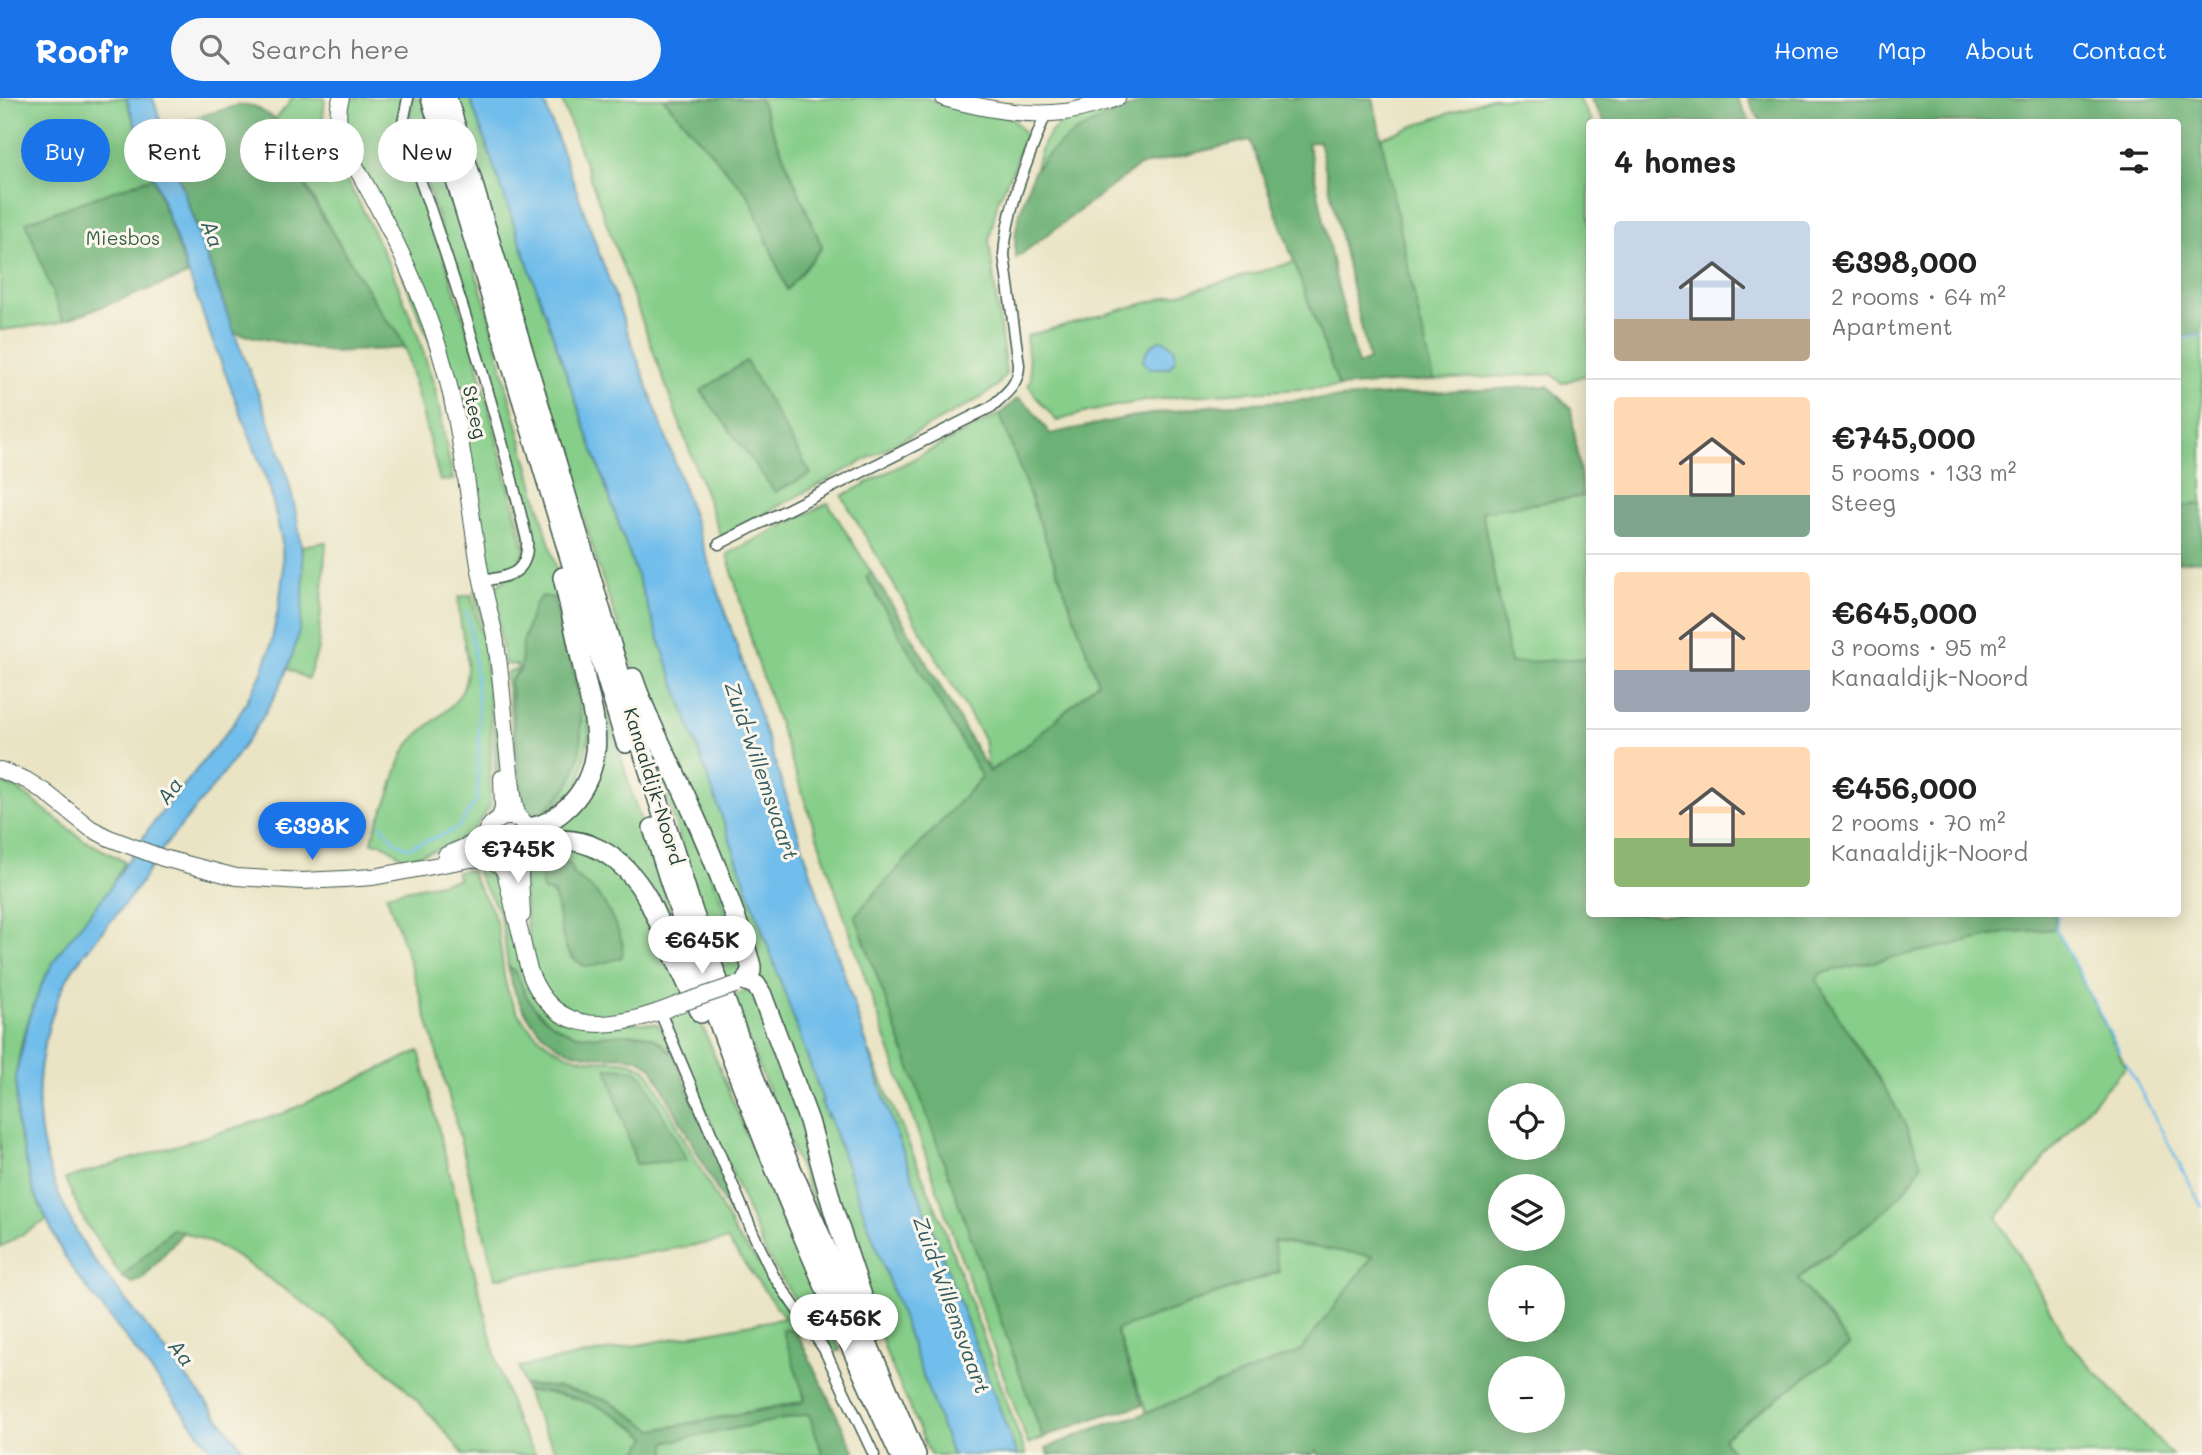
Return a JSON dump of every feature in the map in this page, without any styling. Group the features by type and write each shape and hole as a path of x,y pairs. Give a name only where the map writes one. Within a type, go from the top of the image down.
{"highway":[{"name":"Kanaaldijk-Noord","path":"431,98 552,504 681,919 752,1115 810,1255 900,1455"},
{"name":"Kanaaldijk-Noord","path":"447,98 667,829 727,1007 780,1143 916,1455"},
{"path":"528,831 550,821 580,794 590,771 596,743 594,719 554,537 552,504"},
{"path":"580,541 602,589 640,697 718,873 749,958 751,971 741,983"},
{"path":"528,831 585,843 612,856 633,876 648,899 681,966 734,1089 752,1115"},
{"path":"741,983 756,985 762,995 809,1121 834,1212 876,1336 897,1410"}],"main road":[{"name":"Steeg","path":"341,98 338,115 346,150 408,266 434,333 460,441 482,581 494,633 503,688 506,755 515,811 528,831"},
{"path":"944,98 1014,112 1046,113 1081,109 1117,98"},
{"name":"Steeg","path":"499,820 506,755"},
{"path":"0,770 26,780 100,833 163,858 236,877 302,881 373,877 429,865 496,862 513,867 523,864"},
{"path":"521,935 520,874 523,864 530,856 528,831 509,818 499,820 489,828 484,839 485,849 496,862 534,982 547,1001 564,1015 592,1024 612,1024 660,1012 741,983"},
{"path":"429,865 444,855 468,848 484,839"}],"street":[{"path":"408,98 404,135 443,239 476,346 527,540 528,555 520,569 505,577 482,581"},
{"path":"719,544 992,407 1011,389 1019,375 1019,366 1004,255 1005,237 1014,198 1046,113"},
{"path":"660,1012 773,1275 824,1349 874,1455"}],"green space":[{"path":"0,98 126,98 133,119 124,119 124,182 139,182 27,222 63,321 0,330"},
{"path":"291,98 325,98 323,119 275,119"},
{"path":"347,98 405,98 400,119 378,119 378,182 420,182 475,353 525,551 516,568 493,574 486,571 458,411 364,180 364,119 345,119"},
{"path":"412,98 423,98 429,119 409,119"},
{"path":"454,98 470,98 824,1102 821,1102 827,1117 828,1114 952,1455 930,1455 887,1355 843,1230 632,667 596,560 532,340 477,174 477,119 460,119"},
{"path":"561,98 663,98 749,196 787,289 822,247 759,98 926,98 951,106 1012,118 1025,134 1014,168 998,200 989,241 1006,374 997,386 981,398 721,537"},
{"path":"663,98 759,98 822,247 787,290 749,196"},
{"path":"1152,98 1373,98 1434,380 1339,387 1250,140 1139,166 1016,258 1018,222 1035,170 1046,156 1073,134 1103,118","holes":["1319,141 1369,360 1358,365 1335,275 1308,143"]},
{"path":"1491,98 1578,98 1590,119 1586,119 1586,375 1562,383 1552,374 1434,380 1381,138"},
{"path":"1590,98 1737,98 1748,119 1602,119"},
{"path":"1748,98 2202,98 2202,335 2181,337 2181,119 1759,119"},
{"path":"239,105 254,106 275,119 240,119 240,182 304,182 386,320 396,329 405,348 332,352 234,333 181,182 226,182 226,119 190,119"},
{"path":"1128,108 1076,131 1052,151 1035,171 1044,143 1062,123 1082,114"},
{"name":"Miesbos","path":"139,182 155,182 188,275 63,321 26,222"},
{"path":"304,182 347,182 361,206 416,330 435,388 453,480 440,481 405,348 396,329 386,320"},
{"path":"426,182 448,182 493,329 560,582 591,724 579,787 535,822 521,813 506,674 517,670 517,665 505,664 492,590 530,559 481,350","holes":["554,598 582,722 522,800 510,681 522,665 522,647 535,604"]},
{"path":"1295,262 1339,387 1161,399 1091,411 1057,421 1028,384 1031,380 1026,336"},
{"path":"2202,335 2202,504 2181,506 2181,337"},
{"path":"746,361 811,474 775,492 701,391"},
{"path":"1548,386 1571,409 1583,494 1580,497 1482,511 1510,663 1586,658 1586,917 2055,917 2056,929 2010,932 1821,973 1817,980 1900,1115 1921,1164 1899,1197 1883,1212 1798,1279 1850,1345 1723,1438 1734,1455 1319,1455 1317,1451 1311,1455 1049,1455 1046,1448 1107,1424 1138,1416 1300,1351 1373,1256 1273,1241 1279,1271 1116,1330 1141,1406 1103,1415 1043,1438 855,915 982,777 866,577 871,572 910,633 989,772 1031,742 1098,682 1000,414 1018,398 1031,408 1050,434 1130,417 1217,405"},
{"path":"1000,414 1098,682 1031,742 988,772 984,739 842,496"},
{"path":"1586,496 1586,658 1510,664 1482,511"},
{"path":"828,503 871,572 867,577 982,777 978,1254 1043,1438 1028,1444 947,1218 756,657 727,554"},
{"path":"2202,504 2202,560 2181,562 2181,506"},
{"path":"326,542 318,649 308,679 288,669 301,609 302,546"},
{"path":"569,584 631,791 702,1005 628,865 538,838 594,771"},
{"path":"479,590 490,634 500,744 496,814 478,837 475,834 495,803 494,722 490,671 474,591"},
{"path":"471,595 482,639 488,683 491,728 490,806 470,834 444,847 406,859 381,843 372,843 373,836 407,747 455,702 461,693 467,661 459,597"},
{"path":"542,596 554,598 573,674 581,730 579,756 572,779 553,803 537,814 527,808 522,800 510,681 521,669 522,647 529,620 535,604"},
{"path":"629,677 745,960 741,974 724,981"},
{"path":"0,783 18,789 82,839 125,862 108,891 44,979 31,1012 16,1073 33,1190 47,1220 0,1247"},
{"path":"509,828 520,832 524,843 520,854 509,858 498,854 494,843 498,832"},
{"path":"566,843 623,870 688,994 610,1017 592,1016 570,1010 554,998 542,982 534,963 526,919 523,877 534,858","holes":["571,869 606,908 623,944 573,959 566,949 555,898 549,891"]},
{"path":"559,860 571,865 573,874 595,892 605,905 622,943 621,958 588,967 571,955 562,936 554,893 543,891 542,886 545,872"},
{"path":"475,862 486,862 496,870 530,991 544,1009 555,1018 656,1024 662,1029 674,1052 648,1036 595,1036 568,1032 540,1013 527,997 515,972 508,966 500,917 479,876"},
{"path":"471,871 493,912 509,995 522,1019 532,1030 566,1054 590,1060 634,1064 650,1074 737,1237 775,1282 802,1320 800,1329 794,1331 804,1401 654,1430 609,1401 562,1388 524,1385 519,1367 785,1318 727,1240 495,1278 432,1036 386,894 459,879 456,872","holes":["607,1068 633,1071 642,1078 650,1091"]},
{"path":"2056,929 2126,1067 2089,1106 1997,1217 2069,1343 2172,1455 1735,1455 1723,1438 1850,1344 1798,1279 1883,1212 1897,1111 1816,980 1821,973 2010,932"},
{"path":"508,966 517,975 535,1008 562,1029 582,1036 648,1036 673,1052 739,1218 731,1216 652,1068 632,1058 577,1053 548,1038 526,1013 518,998"},
{"path":"751,990 806,1122 848,1287 730,996"},
{"path":"695,1008 777,1209 840,1350 830,1355 765,1252 672,1029 675,1015"},
{"path":"419,1051 498,1366 517,1424 536,1455 464,1455 403,1386 357,1344 257,1270 205,1240 172,1229 122,1277 86,1224 65,1179 284,1113"},
{"path":"870,1053 941,1220 1026,1455 1017,1455 894,1128"},
{"path":"607,1068 635,1070 643,1077 687,1160 636,1164"},
{"path":"172,1229 183,1232 142,1280 132,1283 122,1277"},
{"path":"1272,1241 1373,1256 1300,1351 1147,1413 1116,1330 1279,1272"},
{"path":"782,1329 796,1331 856,1455 823,1455 809,1414 666,1442 666,1455 636,1455 647,1437 620,1418 575,1398 526,1391 524,1385 562,1388 609,1401 654,1430 797,1404 805,1398"},
{"path":"526,1391 576,1398 606,1410 647,1437 636,1455 558,1455"},
{"path":"809,1414 823,1455 666,1455 666,1442"}],"water":[{"path":"126,98 153,98 160,119 133,119"},
{"name":"Zuid-Willemsvaart","path":"470,98 543,98 673,457 894,1128 1017,1455 952,1455 821,1101"},
{"path":"156,182 181,182 282,459 300,533 302,610 292,657 261,720 65,982 46,1037 38,1096 44,1150 52,1176 62,1203 90,1255 248,1455 216,1455 73,1270 33,1190 17,1124 16,1073 31,1012 44,979 61,950 108,891 150,827 235,722 261,675 270,649 283,574 282,542 270,489 210,334"},
{"path":"1160,340 1175,349 1175,360 1169,368 1149,368 1143,361 1144,357 1151,346"}],"waterway":[{"path":"2181,338 2202,336"},
{"path":"381,825 396,842 407,848 452,831 460,825 477,800 478,695 467,611"},
{"path":"2058,917 2056,929 2120,1052"},
{"path":"2126,1063 2202,1207"}],"water label":[{"name":"Aa","path":"212,234"},
{"name":"Aa","path":"170,791"},
{"name":"Aa","path":"181,1353"}]}
